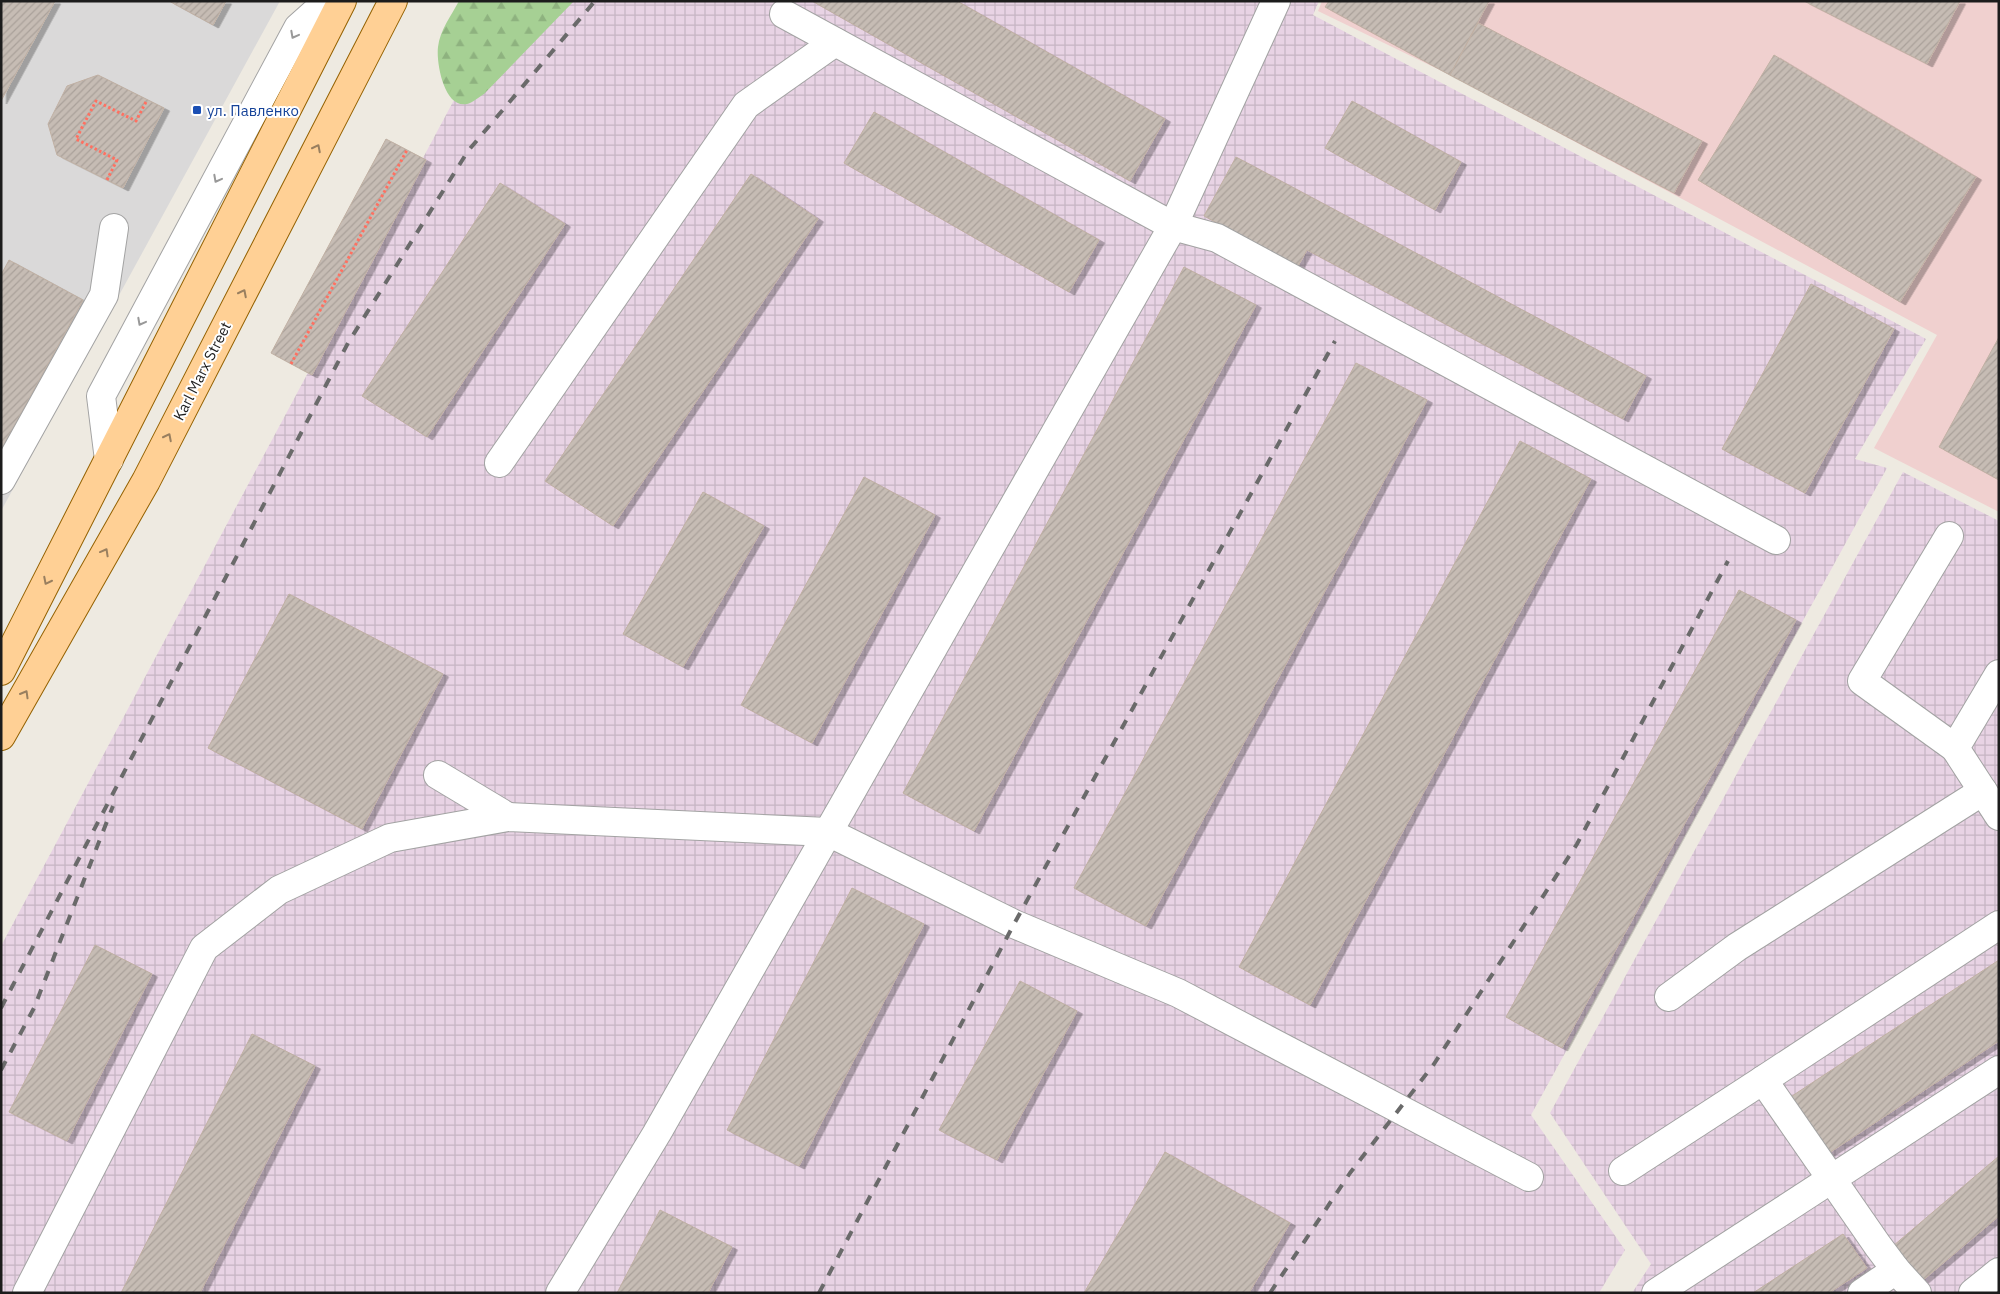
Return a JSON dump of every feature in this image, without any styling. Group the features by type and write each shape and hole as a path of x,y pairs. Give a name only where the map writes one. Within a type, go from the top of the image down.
{"main road":[{"path":"1,671 342,1"},
{"name":"Karl Marx Street","path":"1,736 146,481 393,1"}],"lane":[{"path":"109,460 101,396 298,28 328,1"},
{"path":"560,1293 657,1133 1173,226 1276,1"},
{"path":"784,14 1173,226 1217,238 1776,540"},
{"path":"499,462 746,105 835,42"},
{"path":"1,480 104,295 114,228"},
{"path":"1950,536 1862,681 1956,748 1999,816"},
{"path":"1956,748 1999,674"},
{"path":"438,775 508,817"},
{"path":"1669,997 1737,947 1983,791"},
{"path":"27,1293 204,948 279,890 390,838 508,817 828,832 1014,924 1178,993 1529,1177"},
{"path":"1623,1171 1999,925"},
{"path":"1656,1293 1999,1070"},
{"path":"1763,1080 1896,1270 1917,1293"},
{"path":"1862,1293 1896,1270"},
{"path":"1973,1293 1999,1272"}],"path":[{"path":"107,180 117,160 76,139 96,101 136,121 147,100"},
{"path":"291,364 407,150"}],"shaded area":[{"path":"1,1 280,1 1,511"},
{"path":"507,1 1319,1 1313,15 1926,339 1855,459 1887,468 1531,1115 1625,1250 1599,1293 1,1293 1,946"},
{"path":"1322,1 1999,1 1999,512 1874,448 1937,335 1450,75 1318,11"},
{"path":"1903,472 1999,521 1999,1293 1632,1293 1651,1264 1550,1113"}],"green space":[{"path":"459,1 574,1 484,94 467,104 459,104 452,99 443,83 438,63 438,47 446,23"}],"building":[{"path":"1,1 55,1 1,101"},
{"path":"169,1 226,1 213,25"},
{"path":"812,1 957,1 1165,119 1130,181"},
{"path":"1329,1 1489,1 1450,75 1325,7"},
{"path":"1804,1 1960,1 1927,64"},
{"path":"1478,23 1702,141 1674,193 1450,75"},
{"path":"1774,55 1976,177 1900,302 1698,180"},
{"path":"98,75 164,108 123,188 57,155 48,124 67,86"},
{"path":"1352,101 1461,162 1435,210 1325,148"},
{"path":"874,112 1099,240 1069,292 844,163"},
{"path":"386,139 426,160 312,375 271,353"},
{"path":"1236,157 1646,376 1623,419 1307,250 1298,266 1204,216"},
{"path":"751,174 818,219 613,526 545,481"},
{"path":"500,183 565,224 427,437 362,396"},
{"path":"9,260 83,300 1,450 1,275"},
{"path":"1184,267 1256,305 974,831 903,793"},
{"path":"1811,284 1894,329 1805,493 1722,449"},
{"path":"1999,337 1999,480 1939,447"},
{"path":"1356,363 1427,400 1146,926 1074,888"},
{"path":"1520,441 1591,479 1310,1005 1239,967"},
{"path":"864,477 935,515 812,743 741,705"},
{"path":"703,492 764,526 683,667 623,634"},
{"path":"1739,590 1796,620 1562,1048 1506,1017"},
{"path":"289,594 443,674 362,829 208,748"},
{"path":"852,888 924,924 799,1166 727,1130"},
{"path":"95,945 152,974 67,1141 9,1112"},
{"path":"1999,960 1999,1041 1826,1155 1789,1098"},
{"path":"1020,981 1077,1011 997,1160 939,1130"},
{"path":"252,1034 315,1066 200,1293 121,1293"},
{"path":"1165,1152 1290,1223 1249,1293 1084,1293"},
{"path":"1999,1156 1999,1216 1922,1281 1893,1246"},
{"path":"660,1210 732,1247 708,1293 617,1293"},
{"path":"1843,1234 1867,1268 1829,1293 1753,1293"}],"railway":[{"path":"1,1008 348,343 468,151 595,1"},
{"path":"819,1293 1014,924 1335,341"},
{"path":"1270,1293 1350,1173 1434,1064 1577,844 1728,561"},
{"path":"1,1070 34,1008 113,806"}],"place":[{"name":"ул. Павленко","path":"197,110"}]}
